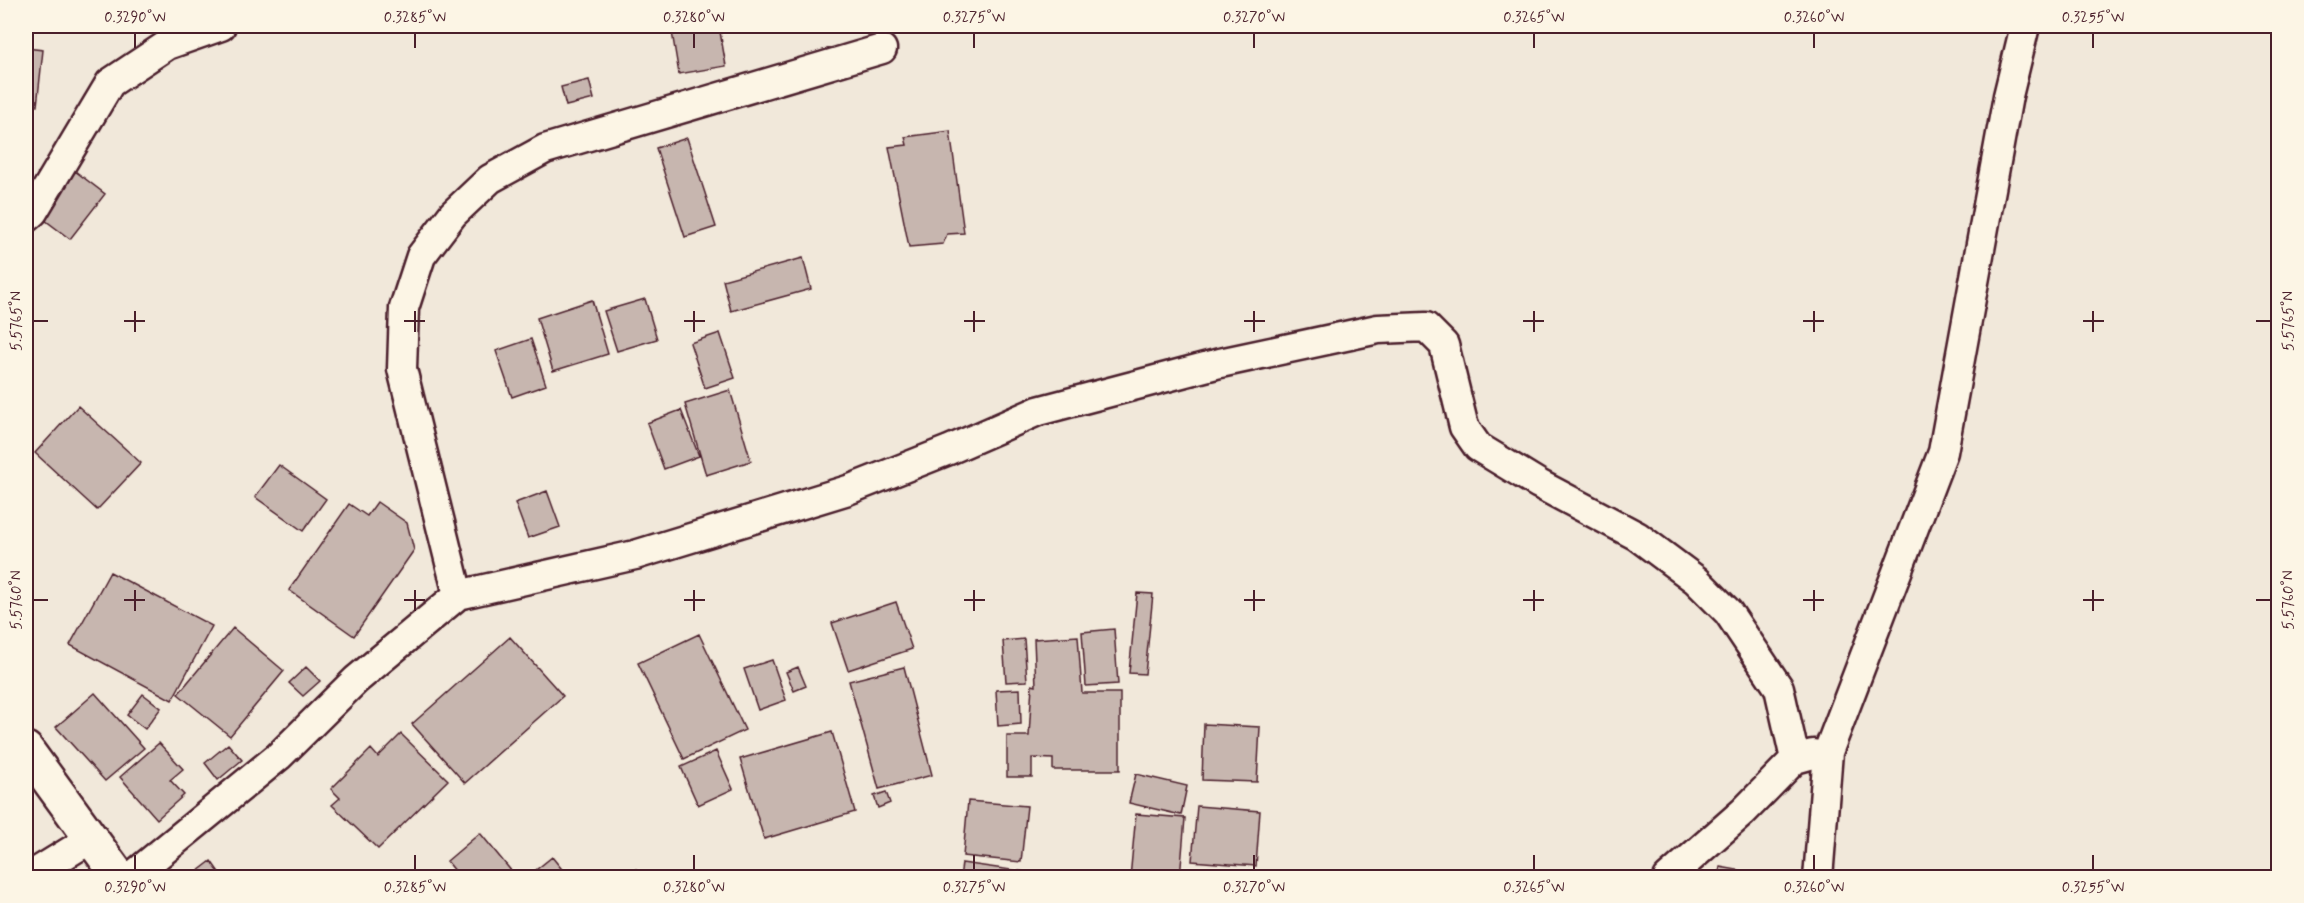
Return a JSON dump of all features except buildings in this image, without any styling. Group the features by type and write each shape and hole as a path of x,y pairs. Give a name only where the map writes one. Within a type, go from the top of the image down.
{"street":[{"path":"26,218 33,212 110,83 167,45 221,26"},
{"path":"1818,878 1828,752 1943,452 2008,96 2025,26"},
{"path":"458,595 402,369 404,308 422,256 453,214 490,179 544,149 882,49"},
{"path":"130,878 279,756 356,680 458,595 635,555 848,490 949,450 1038,411 1221,363 1366,331 1426,327 1444,345 1464,427 1478,447 1539,484 1637,536 1696,580 1728,612 1779,688 1795,759"},
{"path":"26,749 120,878"},
{"path":"1668,878 1743,812 1795,759 1828,752"},
{"path":"27,878 92,838"}]}
